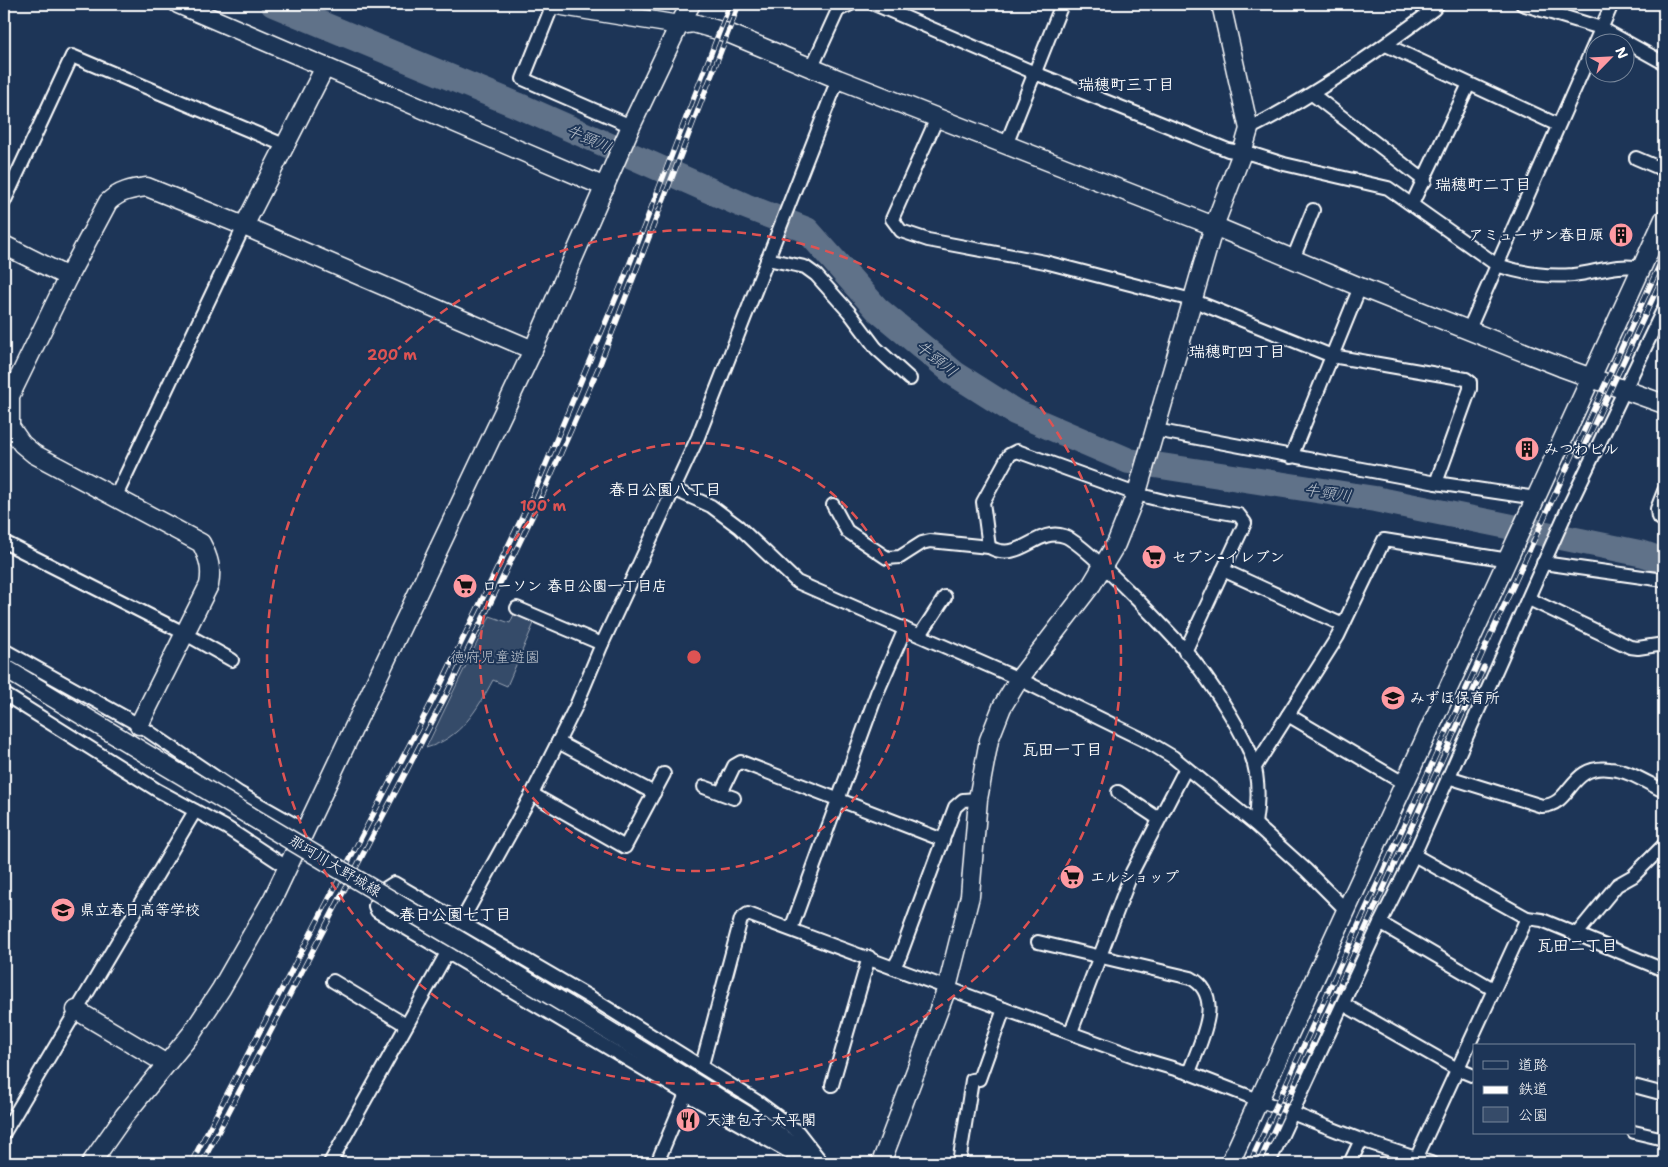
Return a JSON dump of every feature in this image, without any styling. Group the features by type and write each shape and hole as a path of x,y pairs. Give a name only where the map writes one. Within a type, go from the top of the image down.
{"street":[{"path":"178,4 605,187"},
{"path":"631,126 523,79 551,4 679,25 693,23 728,33 838,79 1214,226 1360,288 1469,329 1625,392 1664,404"},
{"path":"90,1163 100,1147 165,1063 192,1033 221,989 288,868 532,350 631,126 679,25 691,4"},
{"path":"812,67 838,7 851,4"},
{"path":"874,4 1228,150 1252,154 1284,164 1378,185 1412,204 1497,265 1515,272 1573,275 1623,265 1642,268"},
{"path":"1006,145 1062,4"},
{"path":"882,1163 947,988 970,896 978,799 989,740 1002,707 1019,679 1103,568 1116,544 1137,491 1214,226 1242,153 1249,129 1221,4"},
{"path":"1249,129 1312,94 1386,44 1434,9 1438,4"},
{"path":"1522,4 1601,28 1664,63"},
{"path":"1469,329 1612,4"},
{"path":"1386,44 1558,125"},
{"path":"4,202 72,56 284,145"},
{"path":"116,496 244,226 325,67"},
{"path":"330,1163 448,951 461,922 532,794 576,706 602,644 698,437 838,79"},
{"path":"1412,204 1469,84"},
{"path":"1312,94 1424,181"},
{"path":"937,118 892,219 901,231 937,242 1081,270 1192,300 1332,356 1466,379 1470,382 1436,483"},
{"path":"1636,158 1664,170"},
{"path":"139,725 209,585 212,571 208,556 201,543 116,496 34,454 22,444 10,427 10,396 68,277 108,202 117,194 131,189 147,187 244,226 532,350"},
{"path":"1293,259 1313,210"},
{"path":"1230,1163 1509,560 1590,378 1664,219"},
{"path":"4,245 68,277"},
{"path":"769,253 805,267 816,274 849,312 876,348 910,379"},
{"path":"1291,458 1360,288"},
{"path":"1269,1163 1414,854 1529,600 1569,506 1664,308"},
{"path":"1155,430 1291,458 1536,498"},
{"path":"989,547 983,502 1009,455 1017,451 1172,503 1239,515 1245,523 1185,652"},
{"path":"673,489 711,506 739,528 798,582 1019,679 1148,742 1186,768 1255,824 1306,870 1346,910"},
{"path":"1664,491 1657,509 1658,517 1664,521"},
{"path":"832,505 847,531 886,558 900,557 922,543 930,542 989,547 997,551 1008,552 1054,534 1071,539 1103,568 1185,652 1225,708 1249,748 1255,767 1258,810 1255,824"},
{"path":"1255,767 1343,625 1384,540 1509,560"},
{"path":"4,542 184,633 232,660"},
{"path":"1543,564 1664,580"},
{"path":"1223,570 1343,625"},
{"path":"920,635 945,596"},
{"path":"1529,600 1630,647 1638,648 1664,644"},
{"path":"517,608 602,644"},
{"path":"791,929 877,693 905,629"},
{"path":"4,650 139,725 239,793 306,831"},
{"name":"那珂川大野城線","path":"4,668 567,1005 767,1128 817,1163"},
{"path":"4,694 157,790 228,828 288,868"},
{"path":"1288,715 1405,784"},
{"path":"558,742 654,793"},
{"path":"721,793 734,766 741,762 839,798 943,840"},
{"path":"1071,1032 1132,872 1186,768"},
{"path":"1448,777 1542,806 1551,806 1558,802 1578,776 1599,769 1621,771 1664,791"},
{"path":"532,794 625,847 664,774"},
{"path":"704,788 734,798"},
{"path":"1118,792 1159,819"},
{"path":"894,967 955,807 962,800 978,799"},
{"path":"4,1133 195,810"},
{"path":"1576,935 1617,885 1633,876 1663,848"},
{"path":"1414,854 1527,918 1542,920 1664,970"},
{"path":"812,1163 686,1094 378,911 375,906 386,888 394,883 702,1065 758,1102 798,1132 822,1163"},
{"path":"702,1065 741,919 748,914 1145,1060 1189,1073 1361,1140 1424,1162 1457,1069 1527,918"},
{"path":"1380,923 1493,989"},
{"path":"1038,942 1191,978 1199,982 1210,1001 1209,1012 1189,1073"},
{"path":"832,1085 868,957"},
{"path":"333,981 406,1025"},
{"path":"1343,1004 1457,1069 1473,1076"},
{"path":"959,1163 972,1080 979,1079 1004,1009"},
{"path":"76,1010 165,1063"},
{"path":"1636,1087 1664,1094"},
{"path":"657,1163 686,1094"},
{"path":"1636,1132 1664,1139"},
{"path":"1350,1163 1361,1140"}],"green space":[{"name":"徳府児童遊園","path":"515,612 535,621 507,686 493,680 481,702 467,721 449,737 426,748 490,616 510,623"}],"waterway":[{"name":"牛頸川","path":"273,4 517,105 745,206 807,230 877,309 955,374 1015,412 1129,461 1375,499 1644,554 1664,561"}],"railway":[{"path":"191,1163 438,690 533,495 623,281 730,4"},
{"path":"202,1163 446,695 541,498 600,364 739,4"},
{"path":"1250,1163 1664,255"},
{"path":"1580,455 1664,274"},
{"path":"1259,1163 1484,667"}],"place":[{"name":"アミューザン春日原","path":"1621,235"},
{"name":"みつわビル","path":"1527,449"},
{"name":"セブン-イレブン","path":"1154,557"},
{"name":"ローソン 春日公園一丁目店","path":"465,586"},
{"name":"みずほ保育所","path":"1393,698"},
{"name":"エルショップ","path":"1072,877"},
{"name":"県立春日高等学校","path":"63,910"},
{"name":"天津包子 太平閣","path":"688,1120"}],"district":[{"name":"瑞穂町三丁目","path":"1126,84"},
{"name":"瑞穂町二丁目","path":"1483,184"},
{"name":"瑞穂町四丁目","path":"1237,351"},
{"name":"春日公園八丁目","path":"665,489"},
{"name":"瓦田一丁目","path":"1062,749"},
{"name":"春日公園七丁目","path":"455,914"},
{"name":"瓦田二丁目","path":"1577,945"}]}
